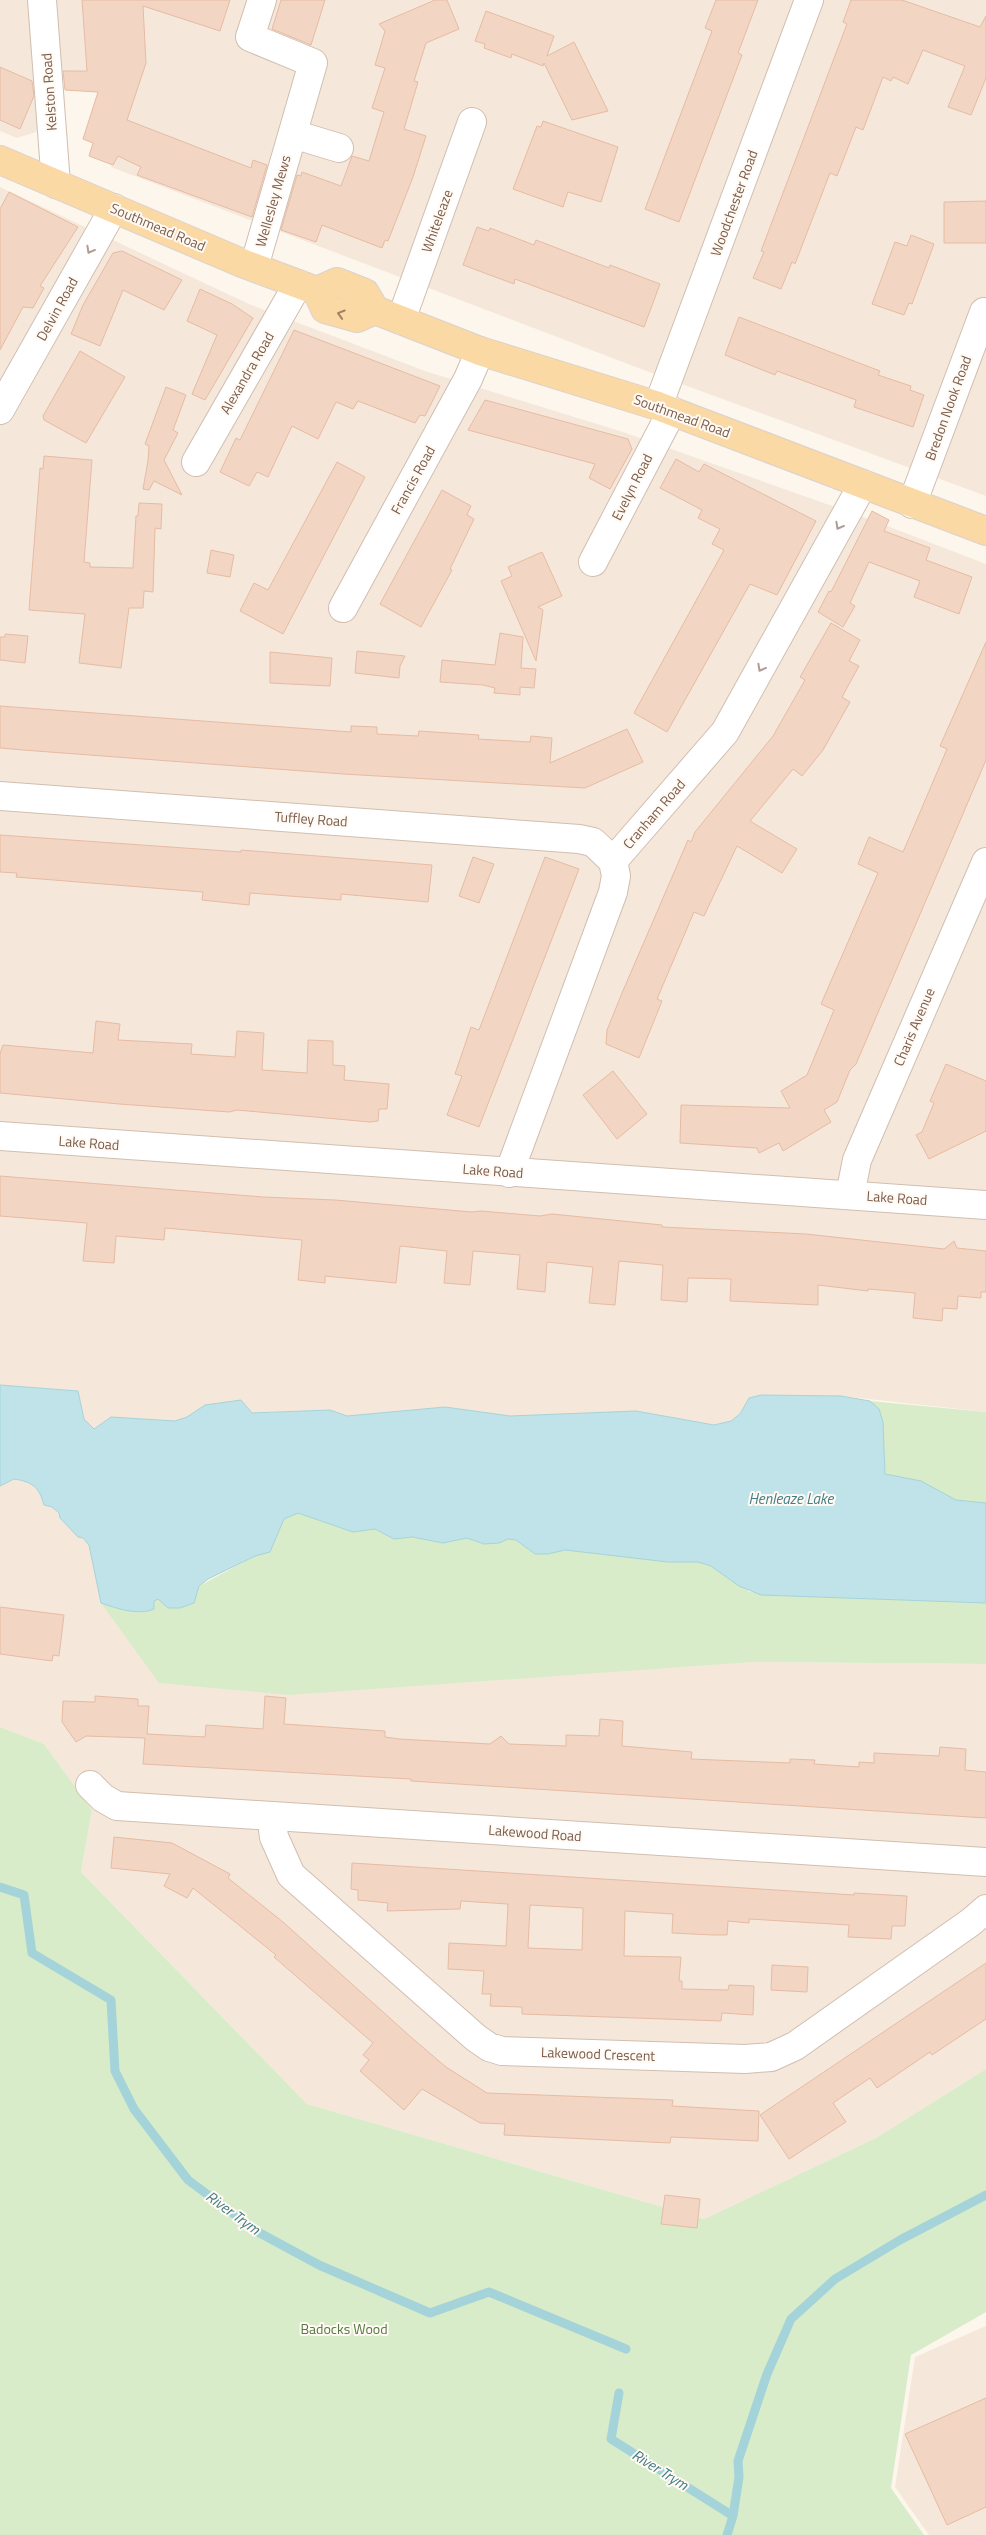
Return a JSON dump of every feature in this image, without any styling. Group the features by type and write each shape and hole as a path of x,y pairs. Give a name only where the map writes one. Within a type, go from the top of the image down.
{"main road":[{"name":"Southmead Road","path":"0,160 308,288 337,282 365,292 375,310 480,351 665,409 986,531"}],"street":[{"name":"Kelston Road","path":"42,0 56,184"},
{"name":"Wellesley Mews","path":"254,267 313,62 250,37 262,0"},
{"name":"Woodchester Road","path":"665,409 809,0"},
{"name":"Whiteleaze","path":"401,320 472,122"},
{"path":"293,134 339,148"},
{"name":"Delvin Road","path":"0,410 114,208"},
{"name":"Alexandra Road","path":"196,462 308,288"},
{"name":"Bredon Nook Road","path":"912,504 984,312"},
{"name":"Francis Road","path":"342,608 468,379 480,351"},
{"name":"Evelyn Road","path":"593,562 665,409"},
{"name":"Cranham Road","path":"509,1173 613,892 616,876 614,861 725,732 863,484"},
{"name":"Tuffley Road","path":"0,796 579,839 593,842 614,861"},
{"name":"Charis Avenue","path":"850,1195 857,1160 986,862"},
{"name":"Lake Road","path":"0,1136 986,1205"},
{"name":"Lakewood Road","path":"90,1785 104,1798 117,1806 986,1862"},
{"name":"Lakewood Crescent","path":"272,1816 274,1837 291,1875 476,2038 489,2047 502,2050 744,2059 771,2057 795,2046 971,1922 986,1909"}],"shaded area":[{"path":"0,0 986,0 986,496 641,369 111,167 144,69 67,71 35,79 38,123 36,132 17,138 0,131"},
{"path":"0,187 249,304 425,371 623,432 869,519 986,564 986,1412 841,1396 761,1395 749,1398 740,1414 731,1421 714,1425 636,1411 510,1416 445,1407 347,1416 330,1410 252,1413 205,1405 187,1417 175,1421 111,1417 94,1429 84,1419 78,1391 0,1385"},
{"path":"13,1479 34,1484 39,1490 44,1505 52,1507 89,1545 101,1603 752,1662 986,1664 986,2069 876,2138 704,2219 307,2104 81,1872 92,1810 44,1744 0,1727 0,1486"},
{"path":"986,2326 986,2535 929,2535 895,2487 915,2357"}],"green space":[{"path":"870,1401 986,1412 986,1503 956,1500 920,1481 885,1474 883,1422"},
{"path":"298,1513 353,1532 375,1529 394,1539 412,1537 443,1543 467,1538 484,1544 499,1543 508,1539 516,1540 535,1554 548,1554 565,1550 668,1562 698,1562 711,1566 750,1592 986,1603 986,1664 752,1662 289,1695 159,1683 101,1603 114,1608 158,1599 163,1600 199,1586 255,1556 270,1552 284,1518"},
{"name":"Badocks Wood","path":"0,1727 44,1744 92,1810 81,1872 307,2104 704,2219 876,2138 986,2069 986,2312 911,2355 891,2488 924,2535 0,2535"}],"water":[{"name":"Henleaze Lake","path":"0,1385 78,1391 84,1419 94,1429 111,1417 175,1421 187,1417 205,1405 241,1400 252,1413 330,1410 347,1416 445,1407 510,1416 636,1411 714,1425 731,1421 740,1414 749,1398 761,1395 841,1396 870,1401 879,1409 883,1422 885,1474 921,1481 956,1500 986,1503 986,1603 761,1595 739,1586 711,1566 698,1562 668,1562 565,1550 548,1554 535,1554 516,1540 508,1539 499,1543 484,1544 467,1538 443,1543 412,1537 394,1539 375,1529 353,1532 298,1513 284,1519 270,1552 255,1556 208,1579 199,1586 194,1603 180,1608 168,1608 158,1599 154,1601 154,1609 148,1611 120,1609 101,1603 89,1545 83,1538 78,1537 60,1518 59,1513 52,1507 44,1505 40,1494 34,1486 14,1479 0,1486"}],"building":[{"path":"82,0 230,0 220,31 143,6 146,63 127,120 251,168 253,160 267,165 252,217 137,175 141,167 118,156 113,165 89,156 93,143 83,139 98,92 65,90 63,71 87,71"},
{"path":"281,0 325,0 311,45 272,29"},
{"path":"435,0 447,0 459,29 426,43 414,81 418,82 404,129 426,136 413,177 388,241 385,240 382,248 322,225 316,242 281,230 297,175 301,176 302,172 341,186 352,156 369,161 384,112 372,108 385,68 375,65 385,31 379,24"},
{"path":"716,0 758,0 738,53 742,55 679,222 645,209 712,31 705,28"},
{"path":"851,0 902,0 980,27 986,16 986,78 971,115 948,107 965,66 923,50 908,84 893,77 891,81 883,77 863,130 856,127 837,176 830,173 795,264 792,262 781,289 753,278 764,252 761,251 847,24 843,22"},
{"path":"486,11 554,36 547,56 574,42 608,111 572,120 544,63 543,66 512,54 511,58 484,48 485,44 475,41"},
{"path":"0,67 32,81 34,96 20,129 0,120"},
{"path":"543,121 618,147 601,202 568,192 563,207 513,189 537,126 541,127"},
{"path":"9,192 78,227 40,286 44,288 33,308 23,307 0,350 0,209"},
{"path":"986,201 986,243 944,243 944,202"},
{"path":"477,227 489,231 490,228 534,245 536,240 609,268 610,265 660,284 644,327 515,279 514,284 463,265"},
{"path":"911,235 934,244 912,304 909,303 904,315 872,304 895,242 907,246"},
{"path":"122,251 182,280 164,310 123,290 100,346 71,334 83,305 113,253"},
{"path":"200,289 232,304 253,318 205,400 192,394 217,335 187,321"},
{"path":"739,317 880,371 878,375 911,386 910,390 924,395 913,427 854,407 856,400 777,371 775,375 725,355"},
{"path":"294,330 440,386 425,416 420,415 415,423 358,401 353,409 336,402 318,439 292,426 268,477 257,472 249,486 220,472 236,438 240,440"},
{"path":"80,351 125,377 86,443 44,420 43,416"},
{"path":"166,387 186,395 173,430 178,433 164,460 182,495 154,481 149,490 143,489 149,446 145,444"},
{"path":"485,400 628,439 632,449 610,489 589,478 595,464 468,430"},
{"path":"44,456 92,460 84,562 90,563 90,567 133,568 136,516 138,516 139,503 162,504 161,529 155,528 153,592 144,591 143,608 129,608 121,668 79,663 85,614 29,610 40,468 43,469"},
{"path":"676,459 699,472 704,464 816,521 777,595 750,584 667,732 634,713 724,550 712,544 720,529 698,518 702,510 660,488"},
{"path":"337,462 365,477 283,634 240,611 254,583 268,590"},
{"path":"442,490 471,506 467,515 474,519 450,569 452,570 421,627 380,604"},
{"path":"872,511 889,520 884,531 930,548 926,560 972,577 959,614 914,597 920,581 869,562 850,603 855,606 843,627 818,612 829,591 831,592"},
{"path":"211,550 234,555 230,577 207,573"},
{"path":"542,552 562,596 538,607 543,610 536,661 501,581 512,576 508,567"},
{"path":"831,623 860,640 849,661 859,666 842,697 850,702 823,750 802,776 793,769 750,821 797,849 782,873 737,846 704,916 694,912 657,999 662,1001 639,1058 606,1044 607,1030 688,840 691,842 695,832 773,736 805,680 800,677"},
{"path":"500,633 523,637 521,668 536,669 534,688 520,687 520,695 494,693 495,688 483,685 440,682 442,660 495,665"},
{"path":"5,634 28,636 25,663 0,660 0,637 5,637"},
{"path":"986,642 986,760 856,1064 850,1070 837,1102 824,1110 831,1122 783,1151 779,1143 759,1153 757,1148 680,1143 681,1105 790,1108 781,1091 807,1075 834,1010 821,1004 878,873 858,864 869,837 903,852 947,749 940,746"},
{"path":"357,651 405,656 400,666 399,678 355,673"},
{"path":"270,652 332,658 330,686 270,683"},
{"path":"0,706 351,732 351,726 377,727 377,734 418,736 419,731 479,735 478,739 530,742 531,736 552,738 550,763 627,729 643,762 585,788 343,774 0,748"},
{"path":"0,835 241,852 241,850 432,865 428,902 341,894 341,900 250,893 249,905 202,900 203,892 16,877 17,873 0,872"},
{"path":"473,857 494,864 479,903 459,896"},
{"path":"545,857 579,869 479,1127 447,1115 462,1076 455,1074 471,1027 479,1030"},
{"path":"96,1021 120,1024 118,1040 192,1044 191,1054 235,1057 237,1031 264,1033 262,1070 307,1073 308,1040 333,1041 333,1065 345,1066 344,1080 389,1084 387,1109 379,1109 378,1121 370,1122 237,1110 229,1112 119,1104 0,1093 0,1054 3,1045 93,1053"},
{"path":"946,1064 986,1081 986,1131 929,1159 916,1135 922,1132 934,1103 930,1101"},
{"path":"613,1071 647,1114 617,1139 583,1095"},
{"path":"0,1176 263,1197 335,1200 472,1212 481,1211 540,1216 552,1214 662,1225 662,1227 806,1234 944,1249 954,1241 957,1248 986,1251 986,1292 981,1292 981,1298 958,1296 957,1309 943,1308 942,1321 913,1318 915,1293 868,1289 868,1291 818,1285 818,1305 730,1301 731,1279 688,1278 687,1302 661,1300 663,1265 619,1261 615,1305 589,1303 593,1267 547,1262 545,1292 517,1289 520,1255 473,1251 470,1285 444,1283 447,1251 400,1246 396,1283 325,1276 325,1283 298,1280 302,1240 165,1228 164,1240 116,1236 114,1263 83,1261 87,1223 0,1216"},
{"path":"0,1607 64,1615 59,1656 53,1655 52,1661 0,1654"},
{"path":"95,1696 138,1699 138,1706 149,1706 147,1734 205,1737 206,1725 263,1729 265,1696 286,1698 284,1724 385,1731 385,1737 399,1739 490,1744 501,1736 509,1744 566,1746 566,1735 599,1736 600,1719 623,1721 622,1746 692,1752 691,1759 790,1763 790,1759 815,1760 814,1764 859,1767 859,1762 874,1763 874,1753 939,1756 940,1747 966,1749 965,1770 986,1772 986,1818 411,1781 411,1779 143,1764 145,1738 86,1736 76,1742 62,1722 63,1701 95,1702"},
{"path":"114,1837 172,1843 230,1874 228,1878 283,1922 446,2067 487,2093 673,2100 672,2106 759,2111 758,2141 671,2137 670,2143 504,2135 505,2124 480,2123 422,2089 404,2110 360,2071 369,2060 363,2055 373,2043 274,1957 276,1955 193,1888 187,1898 164,1886 170,1874 111,1868"},
{"path":"352,1863 854,1895 854,1893 907,1896 905,1926 892,1926 891,1939 848,1937 849,1925 749,1919 749,1923 728,1921 727,1935 672,1933 673,1914 625,1911 624,1956 681,1957 679,1981 682,1981 682,1989 728,1990 729,1985 754,1986 753,2015 722,2013 721,2021 522,2014 522,2007 490,2006 491,1994 482,1994 484,1971 448,1969 449,1943 506,1946 508,1904 461,1901 460,1909 387,1911 388,1903 358,1900 358,1890 351,1889","holes":["530,1905 583,1908 582,1950 528,1948"]},
{"path":"986,1963 986,2019 932,2055 930,2052 877,2088 870,2078 833,2103 846,2122 789,2159 760,2115"},
{"path":"772,1965 808,1967 807,1992 771,1990"},
{"path":"665,2195 700,2199 697,2228 661,2224"},
{"path":"986,2398 986,2507 947,2525 905,2434"}],"waterway":[{"name":"River Trym","path":"0,1887 24,1895 32,1953 111,2000 115,2071 134,2109 188,2180 258,2232 319,2265 430,2313 489,2292 626,2349"},
{"path":"733,2516 739,2477 738,2461 767,2374 791,2319 835,2279 900,2240 986,2195"},
{"name":"River Trym","path":"619,2393 611,2439 733,2516 727,2535"}]}
